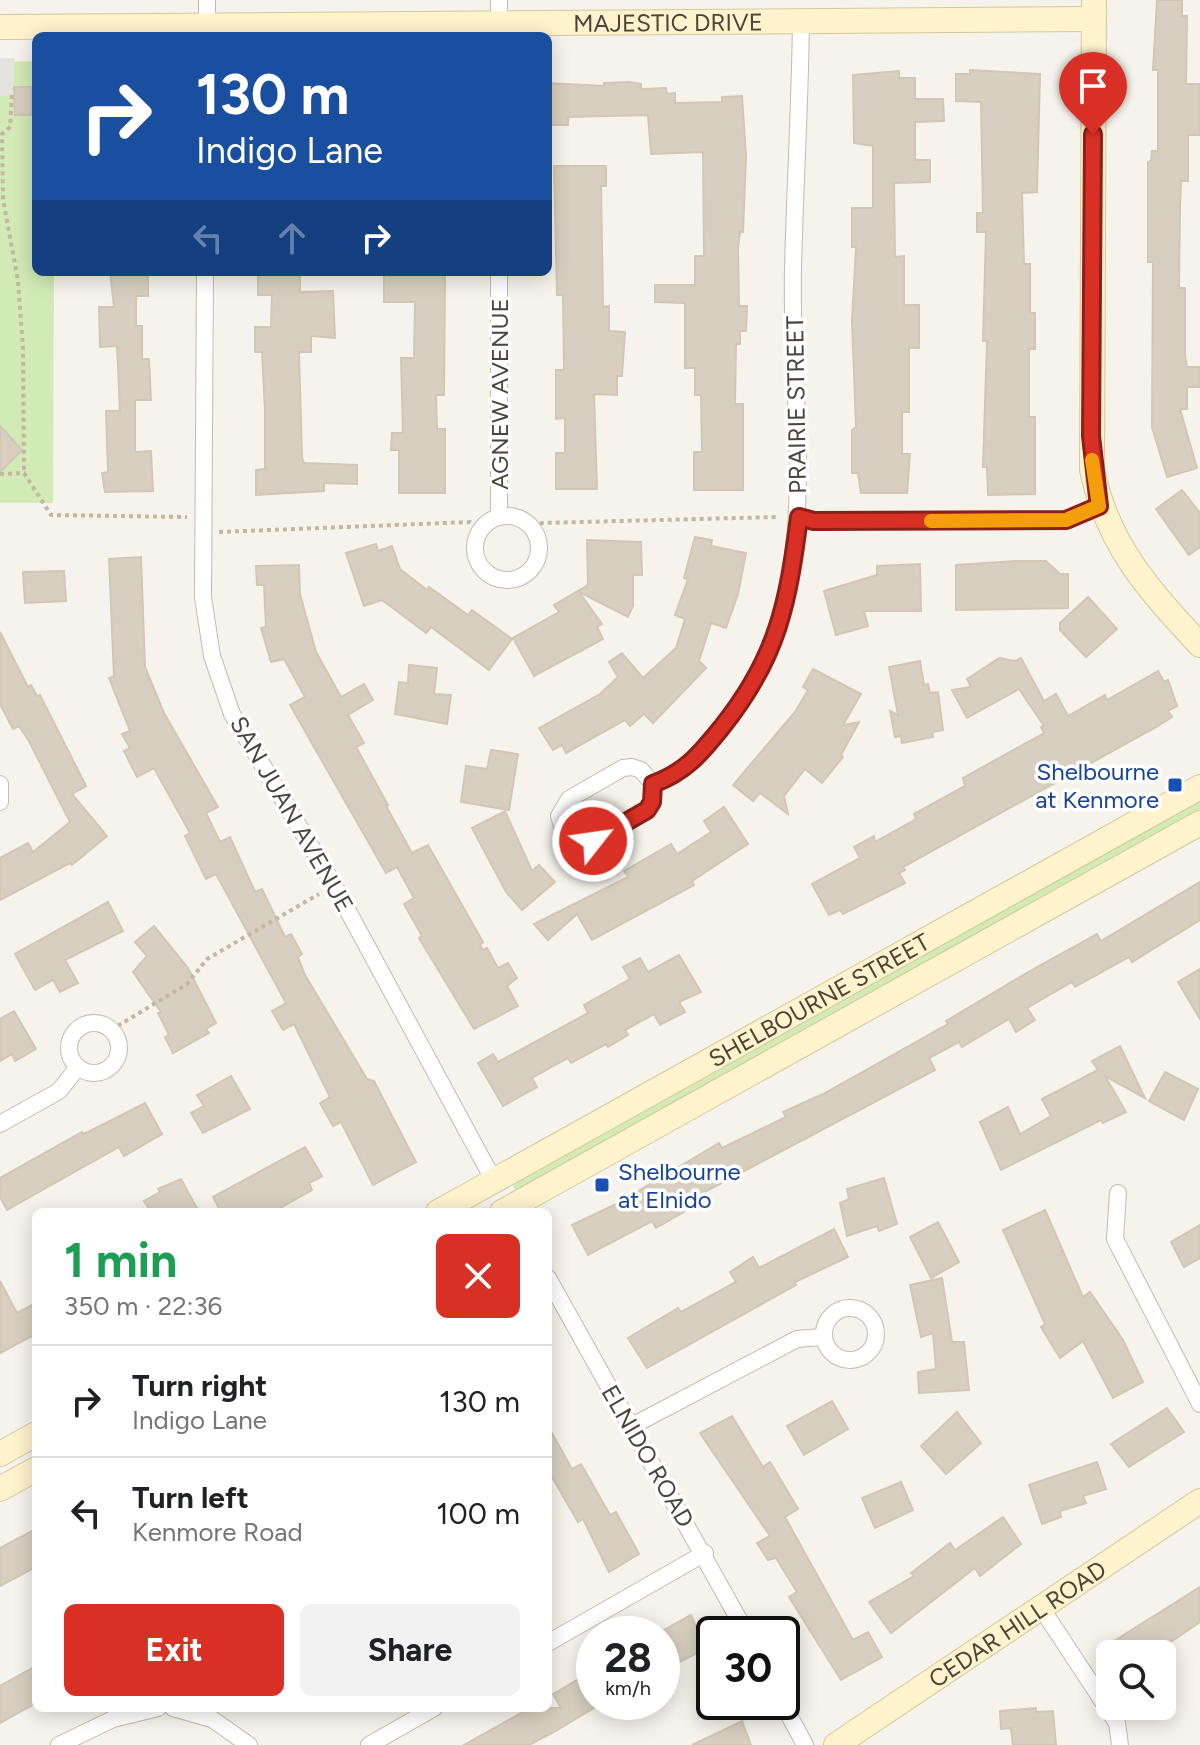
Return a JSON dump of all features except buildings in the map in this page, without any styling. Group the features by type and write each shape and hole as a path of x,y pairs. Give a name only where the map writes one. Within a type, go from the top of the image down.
{"street":[{"path":"207,0 207,31"},
{"path":"1094,10 1091,436 1099,506 1131,566 1200,645"},
{"name":"MAJESTIC DRIVE","path":"0,27 207,31 499,20 801,21 1094,10"},
{"name":"PRAIRIE STREET","path":"653,784 692,765 745,698 766,661 785,609 799,517 793,268 800,158 801,21"},
{"name":"SAN JUAN AVENUE","path":"205,276 203,597 212,656 232,714 334,885 494,1181"},
{"name":"AGNEW AVENUE","path":"499,276 499,516"},
{"path":"799,517 814,521 1066,520 1099,506"},
{"name":"AGNEW AVENUE","path":"479,531 499,516 518,517 533,528"},
{"path":"479,531 475,541 478,562 493,577 504,580 524,576 538,559 538,538 533,528"},
{"path":"623,768 641,770 653,784 652,802 647,810 593,841 573,841 560,826 559,816 569,799 623,768"},
{"path":"0,784 0,802"},
{"name":"SHELBOURNE STREET","path":"445,1208 1200,787"},
{"name":"SHELBOURNE STREET","path":"513,1208 1200,823"},
{"path":"89,1024 111,1030 119,1045 109,1068 93,1073 78,1067 69,1046 75,1031 89,1024"},
{"path":"0,1124 59,1091 78,1067"},
{"path":"494,1181 507,1208"},
{"path":"1118,1193 1115,1239 1200,1404"},
{"name":"ELNIDO ROAD","path":"552,1285 738,1616"},
{"path":"630,1427 797,1339 823,1337"},
{"path":"0,1454 32,1436"},
{"path":"0,1489 32,1471"},
{"name":"CEDAR HILL ROAD","path":"836,1745 1200,1501"},
{"path":"552,1641 705,1553"},
{"path":"1042,1609 1117,1723 1120,1745"},
{"path":"59,1745 113,1719 142,1712"},
{"path":"187,1712 212,1719 249,1745"},
{"path":"369,1745 427,1712"},
{"path":"792,1720 805,1745"}],"path":[{"path":"12,95 10,127 2,134 3,199 18,281 24,473 51,515 203,520 220,533 470,522 479,531"},
{"path":"0,474 24,473"},
{"path":"533,528 542,523 799,517"},
{"path":"111,1030 187,984 207,959 334,885"}],"green space":[{"path":"32,61 32,276 54,276 53,503 0,503 0,62"},
{"path":"1200,794 1200,817 518,1195 510,1179"}],"shaded area":[{"path":"0,58 14,58 14,95 0,96"}],"slow traffic":[{"path":"931,521 1066,520 1081,515 1099,506 1092,460"}],"place":[{"name":"Shelbourne at Kenmore","path":"1175,785"},
{"name":"Shelbourne at Elnido","path":"602,1185"}],"route":[{"path":"593,841 647,810 652,802 653,784 674,777 692,765 745,698 766,661 785,609 799,517 814,521 1066,520 1099,506 1092,470 1091,436 1093,134"}]}
